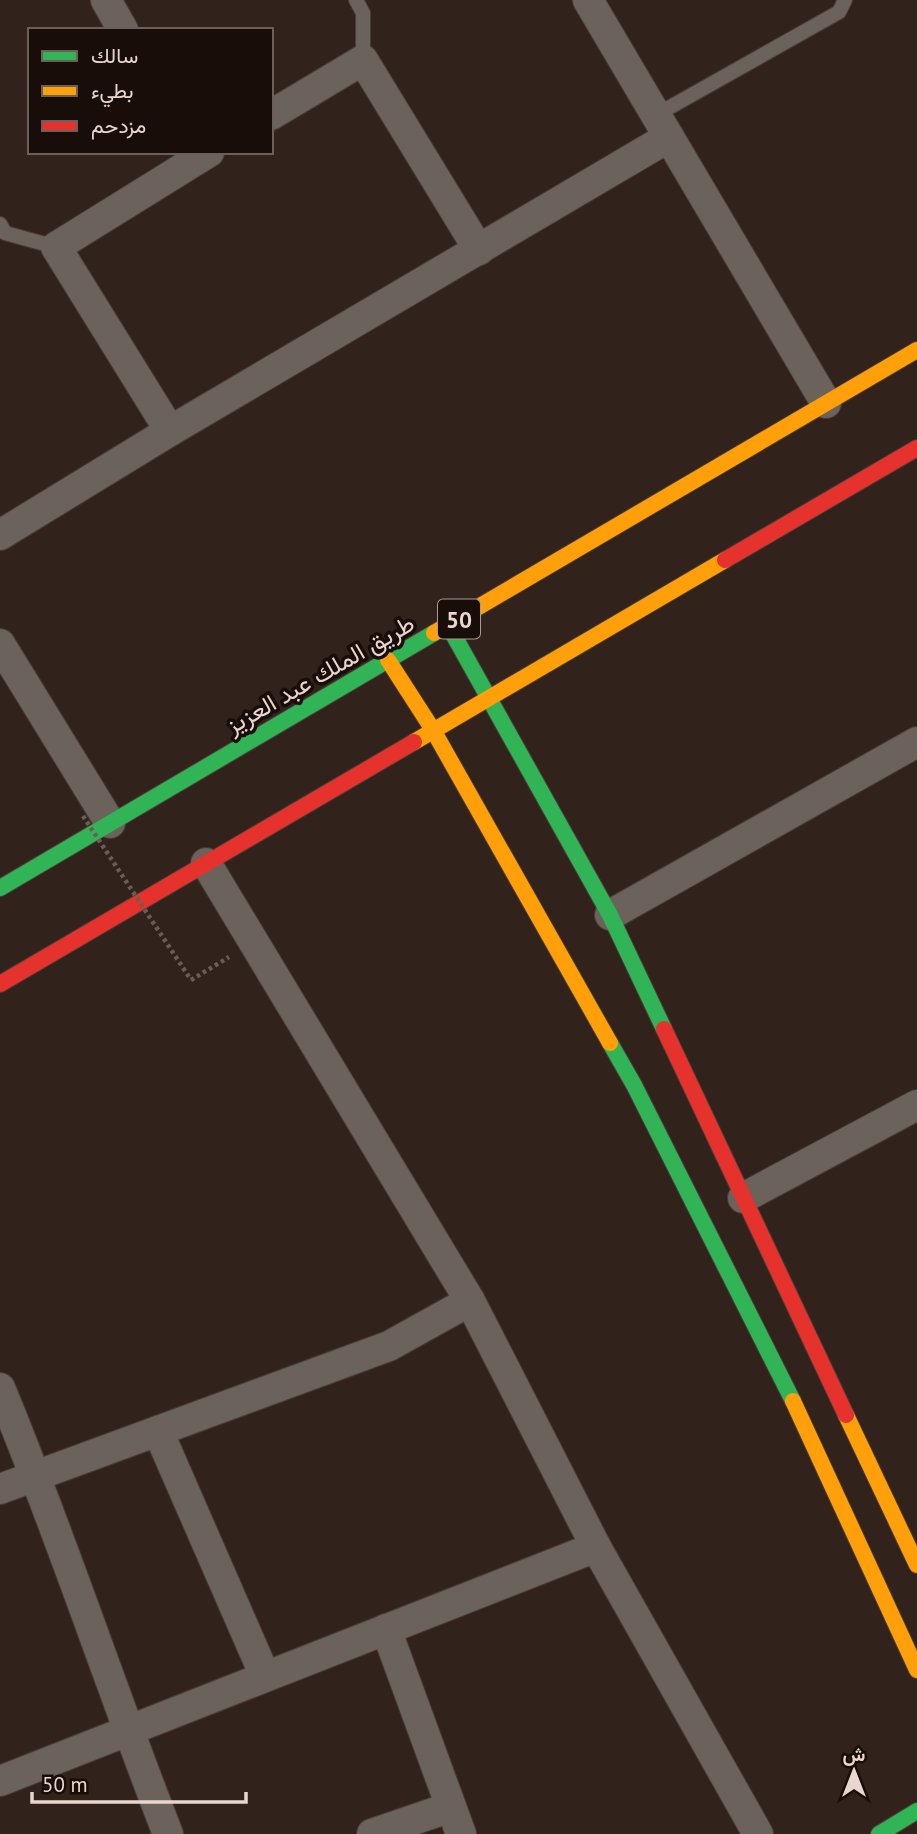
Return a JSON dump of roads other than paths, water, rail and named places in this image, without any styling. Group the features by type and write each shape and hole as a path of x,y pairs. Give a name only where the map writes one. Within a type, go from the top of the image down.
{"main road":[{"name":"طريق الملك عبد العزيز","path":"0,888 96,820 388,660 917,350"},
{"path":"0,984 917,448"},
{"path":"448,625 610,915 917,1565"},
{"path":"388,660 433,730 634,1085 816,1447 917,1670"},
{"path":"879,1834 917,1811"}],"street":[{"path":"106,0 122,28"},
{"path":"588,0 826,403"},
{"path":"273,114 363,60 479,250"},
{"path":"0,535 170,431 479,250 662,126"},
{"path":"170,431 56,247 201,154"},
{"path":"0,644 96,820"},
{"path":"610,915 917,742"},
{"path":"206,863 470,1301 596,1547 758,1834"},
{"path":"743,1198 917,1105"},
{"path":"0,1489 389,1346 470,1301"},
{"path":"0,1388 36,1476 127,1731 168,1834"},
{"path":"158,1431 265,1676"},
{"path":"1,1779 596,1547"},
{"path":"373,1834 456,1820 386,1629"}],"lane":[{"path":"356,0 363,13 363,60"},
{"path":"662,126 839,12 845,0"},
{"path":"0,224 5,233 56,247"}]}
